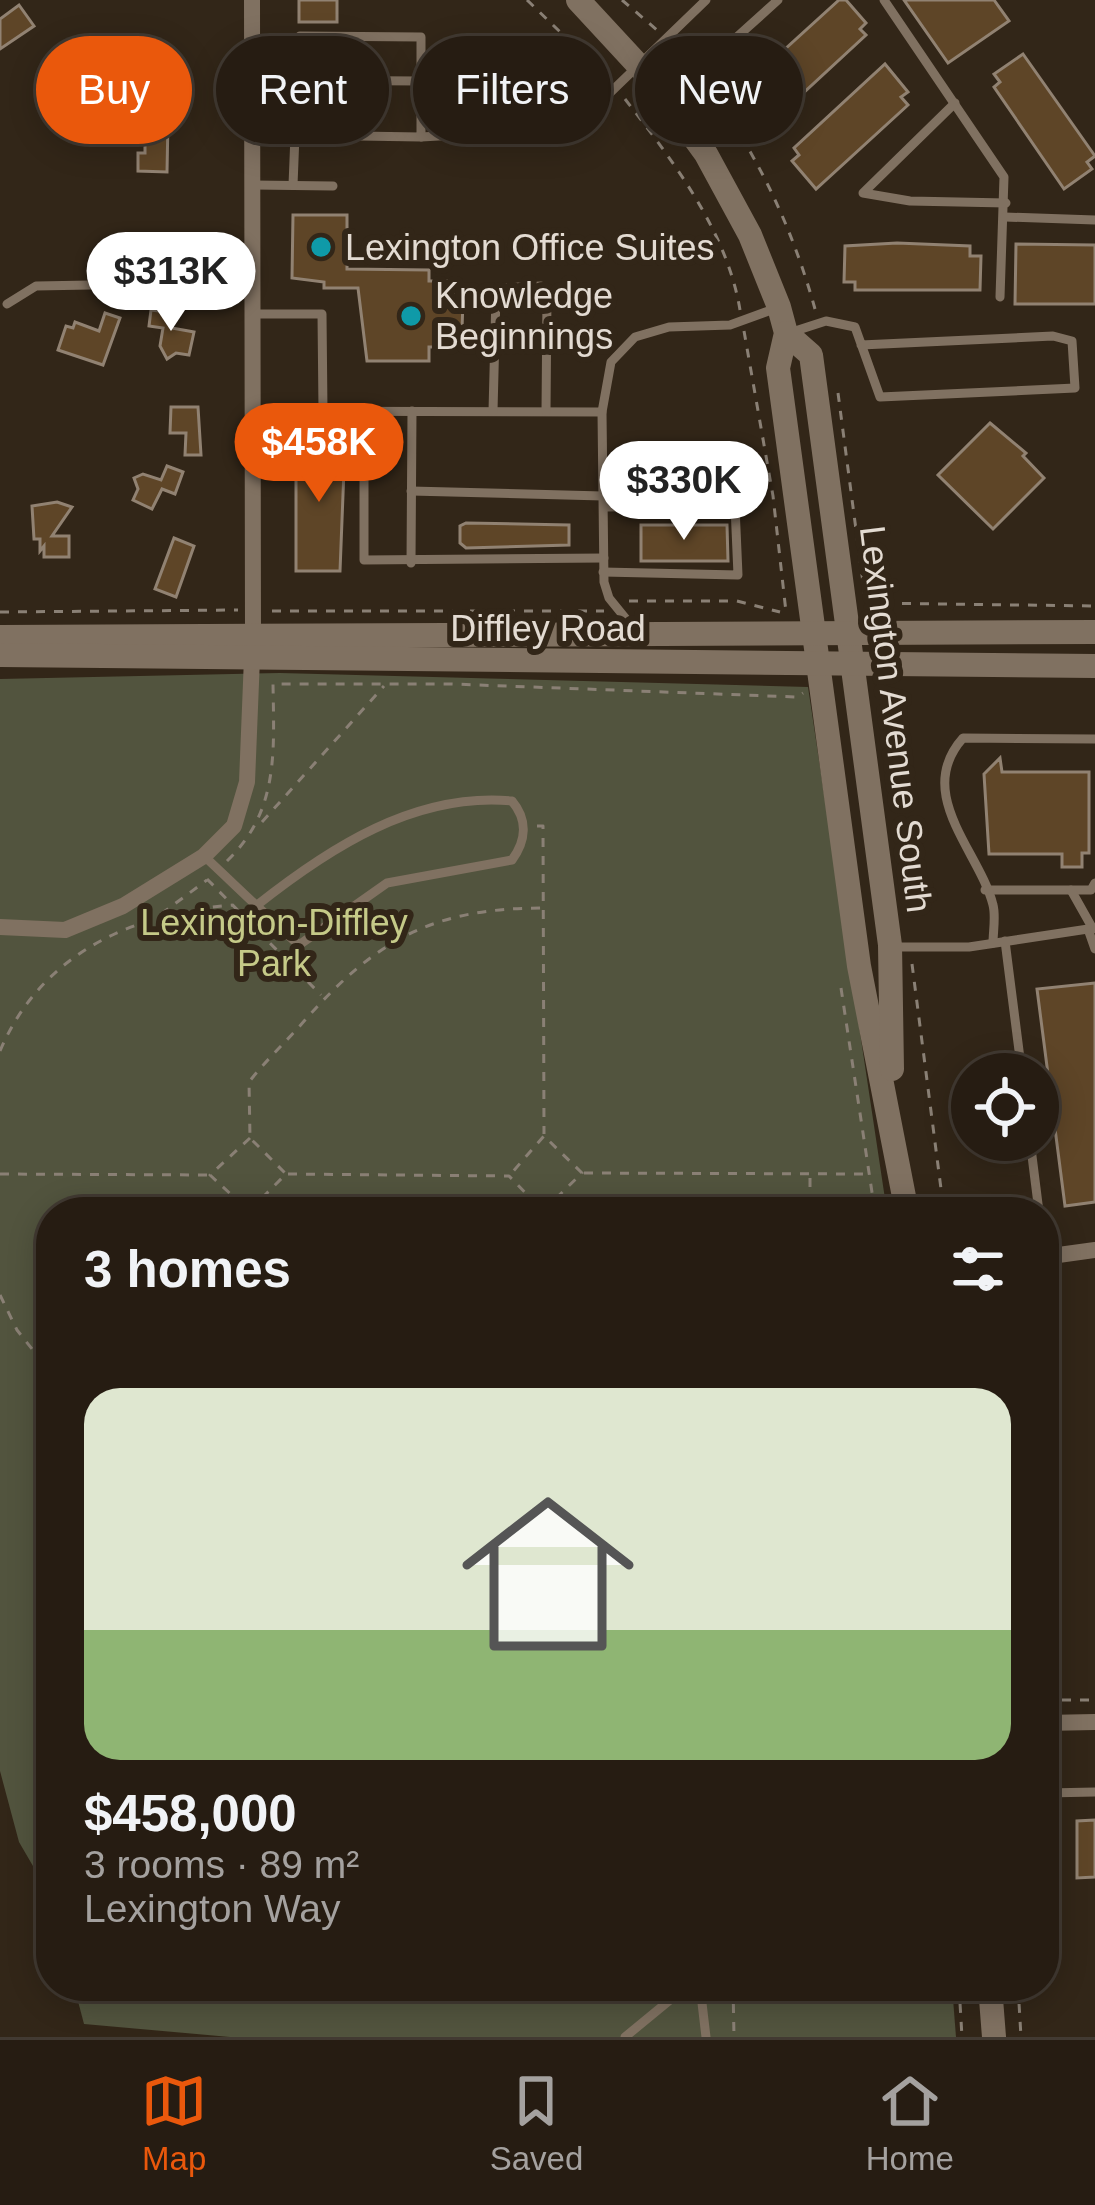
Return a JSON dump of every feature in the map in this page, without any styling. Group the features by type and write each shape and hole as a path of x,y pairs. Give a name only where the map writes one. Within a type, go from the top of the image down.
{"main road":[{"name":"Lexington Avenue South","path":"578,0 635,61"},
{"name":"Lexington Avenue South","path":"698,144 750,235 786,333 778,368 860,966 905,1197"},
{"name":"Lexington Avenue South","path":"786,333 811,355 848,619 890,945 893,1125"},
{"name":"Diffley Road","path":"0,637 253,621 635,630 848,619 1095,632"},
{"name":"Diffley Road","path":"0,655 1095,667"},
{"path":"991,2001 994,2037"}],"street":[{"path":"253,0 253,36"},
{"path":"3,932 65,930 123,906 204,856 234,826 247,782 252,661 253,144"},
{"path":"1059,1254 1095,1250"},
{"path":"1059,1723 1095,1722"}],"lane":[{"path":"668,36 706,0"},
{"path":"884,0 1004,178 1000,297"},
{"path":"738,36 776,1"},
{"path":"611,91 635,67"},
{"path":"955,104 863,194 910,201 1006,202"},
{"path":"293,185 295,144"},
{"path":"253,185 333,186"},
{"path":"1005,217 1095,220"},
{"path":"7,304 36,286 253,282"},
{"path":"494,411 496,295 500,288 542,286 547,295 546,411"},
{"path":"635,630 614,605 603,572 602,412 611,362 635,338 668,327 742,320 779,307"},
{"path":"253,314 322,314 323,411"},
{"path":"786,333 826,321 855,327 861,345 880,397 1075,388 1072,341 1053,336 861,345"},
{"path":"253,411 602,412"},
{"path":"364,411 364,560 604,558"},
{"path":"411,563 412,411"},
{"path":"411,491 735,506 737,575 603,572"},
{"path":"993,943 993,905 958,838 946,788 948,754 963,738 1095,739"},
{"path":"204,856 256,906 299,945 387,883 512,860 520,849 524,826 512,801 445,806 343,840 256,906"},
{"path":"985,890 1090,890 1095,883"},
{"path":"1071,890 1092,929 1095,949"},
{"path":"890,945 910,950 1092,929"},
{"path":"1005,941 1019,1053"},
{"path":"1033,1161 1037,1197"},
{"path":"1059,1793 1095,1792"},
{"path":"625,2037 669,2001"},
{"path":"702,2001 706,2037"}],"path":[{"path":"527,0 615,87 700,207 726,262 742,320 770,477 786,614"},
{"path":"0,612 253,621 602,611 614,605 737,601 814,621"},
{"path":"848,619 866,603 1095,606"},
{"path":"273,684 797,697"},
{"path":"257,827 386,684"},
{"path":"508,1176 544,1136 543,826 524,826"},
{"path":"208,879 323,996"},
{"path":"0,1051 23,1008 72,956 161,914 233,905"},
{"path":"529,1197 508,1176 286,1174 250,1138 249,1082 323,996 374,953 447,917 543,908"},
{"path":"544,1136 582,1173 870,1174"},
{"path":"0,1174 210,1174 250,1138"},
{"path":"557,1197 582,1173"},
{"path":"210,1174 234,1197"},
{"path":"263,1197 286,1174"},
{"path":"810,1177 810,1197"},
{"path":"0,1295 16,1330 36,1355"},
{"path":"1059,1700 1095,1700"},
{"path":"648,2001 655,2012"},
{"path":"734,2001 734,2037"},
{"path":"960,2001 962,2037"},
{"path":"1019,2001 1021,2037"}],"green space":[{"name":"Lexington-Diffley Park","path":"280,673 808,687 885,1197 36,1197 36,1871 19,1842 0,1771 0,679"},
{"path":"78,2001 953,2001 956,2037 230,2037 84,2024"}],"building":[{"path":"299,0 337,0 337,22 299,22"},
{"path":"839,0 846,0 866,23 860,29 866,35 803,93 803,36 799,36"},
{"path":"904,0 994,0 1009,21 948,63"},
{"path":"19,5 34,26 0,49 0,19"},
{"path":"1023,54 1095,156 1087,162 1092,169 1064,189 994,87 1000,82 994,74"},
{"path":"885,64 908,92 901,97 908,105 816,189 792,161 799,155 794,148"},
{"path":"145,144 168,144 167,172 138,171 138,153 145,153"},
{"name":"Knowledge Beginnings","path":"293,215 347,215 347,269 429,270 429,281 453,281 453,301 463,301 462,329 453,328 453,347 429,347 429,361 367,361 358,288 324,288 324,282 292,278"},
{"path":"1016,244 1095,245 1095,304 1015,304"},
{"path":"845,246 970,246 970,256 981,256 980,290 855,290 855,282 844,282"},
{"path":"151,310 175,313 172,328 194,332 189,355 176,353 167,359 160,346 163,328 149,326"},
{"path":"105,313 120,318 103,365 58,350 66,326 73,328 75,322 99,331"},
{"path":"171,407 198,407 201,455 185,455 186,433 170,433"},
{"path":"990,423 1026,453 1023,456 1044,478 993,529 938,475"},
{"path":"296,438 340,439 339,467 344,469 340,571 296,571"},
{"path":"644,446 719,446 719,458 733,458 733,489 707,489 707,483 643,482"},
{"path":"167,466 183,472 175,494 162,489 152,509 133,500 138,489 134,478 143,474 161,480"},
{"path":"57,502 72,507 52,536 69,536 69,557 44,557 44,546 40,551 40,539 34,539 32,506"},
{"path":"569,525 569,545 466,548 460,543 460,526"},
{"path":"641,525 727,525 728,561 641,561"},
{"path":"174,538 194,546 176,597 155,589"},
{"path":"1000,758 1002,772 1089,772 1089,853 1082,853 1082,867 1062,867 1062,854 989,854 984,774"},
{"path":"1095,983 1095,1202 1065,1206 1059,1160 1059,1053 1045,1053 1037,989"},
{"path":"1095,1820 1095,1877 1077,1878 1077,1821"}],"place":[{"name":"Lexington Office Suites","path":"321,247"},
{"name":"Knowledge Beginnings","path":"411,316"}]}
